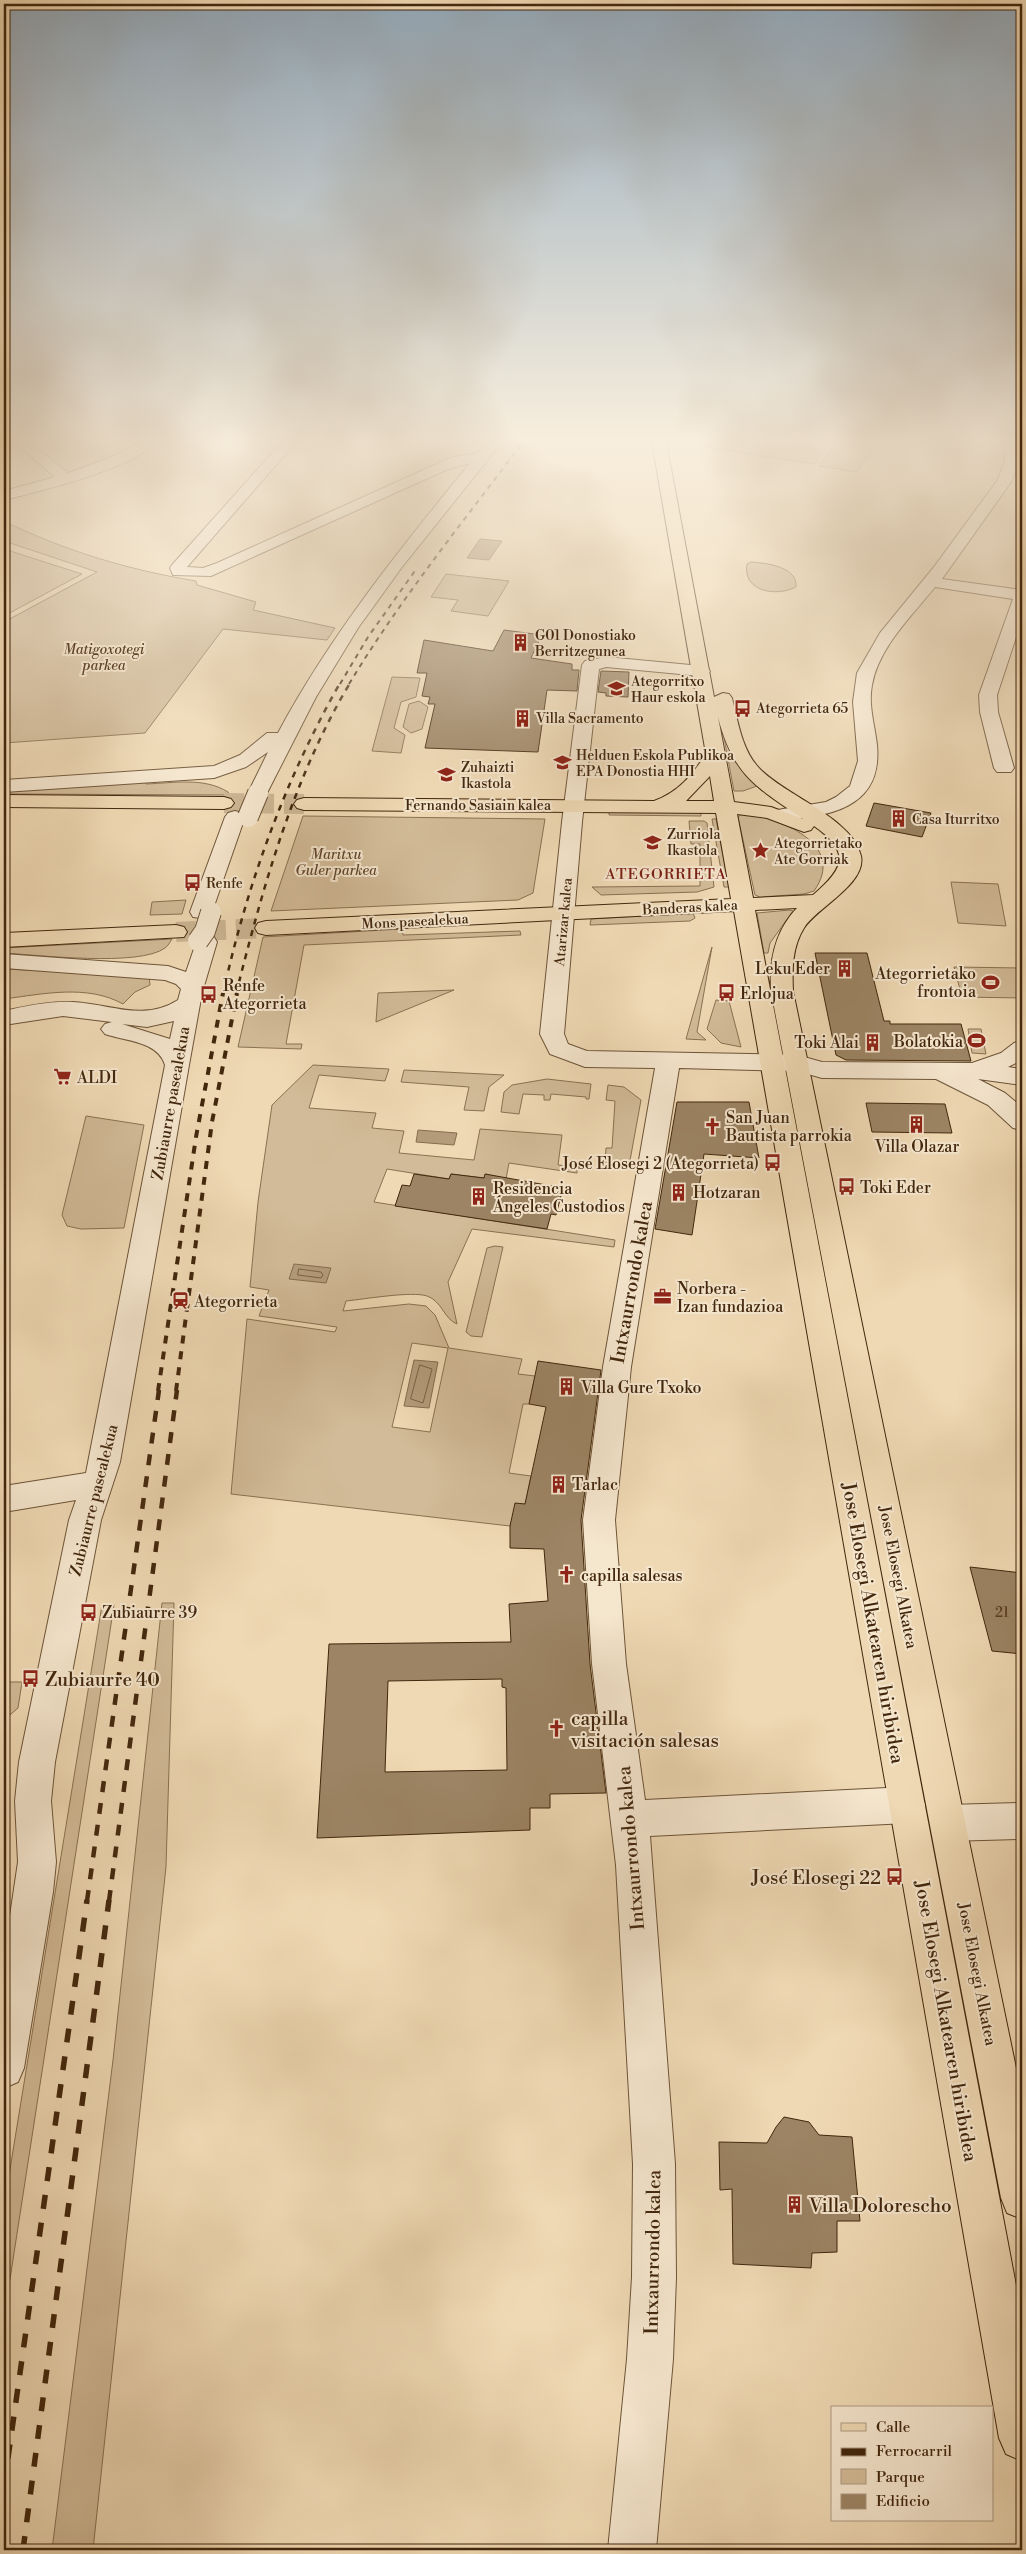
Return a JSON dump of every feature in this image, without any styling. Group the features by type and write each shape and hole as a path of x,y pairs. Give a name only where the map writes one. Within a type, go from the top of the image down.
{"main road":[{"name":"Jose Elosegi Alkatearen hiribidea","path":"681,561 743,905 784,1063 907,1805 1022,2438"},
{"path":"696,561 704,600"},
{"path":"721,685 731,732 741,757 751,772 764,785 836,832 848,849 851,858 850,867 839,884 816,901"},
{"name":"Fernando Sasiain kalea","path":"652,806 676,799 689,792 716,754"},
{"path":"4,801 238,814"},
{"name":"Fernando Sasiain kalea","path":"304,804 725,807"},
{"path":"725,807 756,810 778,815 810,830 830,846 840,865 839,884"},
{"name":"Banderas kalea","path":"564,913 816,901"},
{"name":"Jose Elosegi Alkatea","path":"816,901 796,922 782,955 784,1063 948,1823 1022,2198"},
{"name":"Mons pasealekua","path":"266,928 564,913"},
{"path":"4,940 193,941"}],"street":[{"path":"184,561 178,568 179,572 206,573 234,561"},
{"path":"246,790 278,749 306,698 367,604 401,561"},
{"path":"778,815 804,812 840,802 852,795 863,780 868,756 861,700 865,674 878,649 946,561"},
{"path":"931,582 1022,595 1014,645 988,695 989,712 1004,768"},
{"name":"Atarizar kalea","path":"701,671 606,662 591,665 552,1034 558,1049 584,1060 784,1063 822,1070 974,1071"},
{"path":"4,786 224,770 241,764 274,737 306,698"},
{"path":"209,912 218,890 224,884 239,841 238,814 248,805 246,790 274,737"},
{"path":"203,772 218,774 246,790"},
{"name":"Zubiaurre pasealekua","path":"4,2068 34,1892 37,1846 33,1801 37,1762 83,1528 98,1484 109,1441 191,995 193,941 209,912 238,814"},
{"path":"137,970 167,962 193,941"},
{"path":"4,961 173,974 184,979 191,995 170,1015 147,1020 71,1008 45,1010 4,1018"},
{"path":"71,1008 120,1032 159,1042 173,1052 177,1065"},
{"path":"974,1071 1009,1058 1022,1048"},
{"name":"Intxaurrondo kalea","path":"632,2550 650,2359 654,2276 654,2164 636,1865 609,1664 599,1520 617,1366 668,1060"},
{"path":"974,1071 1022,1077"},
{"path":"939,1072 997,1098 1014,1112 1022,1122"},
{"path":"4,1499 98,1484"},
{"path":"630,1819 907,1805"},
{"path":"948,1823 1022,1821"}],"green space":[{"path":"4,561 42,561 82,574 4,616"},
{"name":"Matigoxotegi parkea","path":"65,561 109,561 196,581 197,585 256,602 253,610 335,628 327,640 223,629 145,733 4,743 4,622 97,572"},
{"path":"751,562 780,567 792,575 796,587 780,592 771,592 755,586 750,581 747,573 747,564"},
{"path":"446,574 509,581 488,616 451,611 458,600 431,597"},
{"path":"392,677 420,678 416,697 401,702 394,728 405,735 401,753 372,751"},
{"path":"419,701 428,707 422,729 411,733 403,727 409,704"},
{"path":"724,738 735,762 757,786 743,791 734,791"},
{"path":"146,780 146,784 188,782 209,784 219,787 228,792 229,795 4,794 4,790"},
{"path":"609,812 701,812 701,816 609,815"},
{"path":"743,813 790,827 816,847 822,859 822,874 814,891 804,894 760,897 755,895 738,817"},
{"name":"Maritxu Guler parkea","path":"303,816 545,819 533,893 518,900 271,911"},
{"path":"712,819 716,819 729,887 724,887"},
{"path":"689,821 704,821 707,823 714,887 697,892 601,895 592,887 700,886 700,844 691,844"},
{"path":"951,882 998,884 1006,926 958,923"},
{"path":"186,900 182,914 150,915 152,902"},
{"path":"793,911 770,943 768,953 764,953 757,913"},
{"path":"693,913 695,918 690,921 590,925 591,919"},
{"path":"402,929 403,935 520,931 521,935 304,945 286,1044 302,1044 301,1049 238,1047 263,937"},
{"path":"172,939 165,948 152,954 134,957 88,958 4,953 4,948"},
{"path":"712,947 697,1032 706,1040 686,1039"},
{"name":"Ategorrietako frontoia","path":"954,967 1022,968 1022,998 962,997"},
{"path":"4,969 149,976 150,985 135,992 123,1004 95,994 80,992 49,993 4,999"},
{"path":"454,990 376,1022 378,993"},
{"path":"716,1000 729,1001 741,1047 721,1043 707,1029"},
{"name":"Bolatokia","path":"968,1029 981,1029 986,1054 972,1053"},
{"path":"313,1065 389,1069 385,1081 319,1075 309,1108 376,1113 372,1128 404,1131 399,1153 474,1160 480,1129 562,1135 558,1165 577,1167 577,1173 509,1163 506,1179 486,1174 484,1178 451,1174 449,1179 387,1169 374,1202 615,1240 614,1247 472,1229 448,1282 457,1324 449,1318 432,1298 420,1295 411,1294 346,1301 343,1311 409,1304 426,1306 435,1315 449,1348 522,1359 518,1374 535,1376 529,1404 523,1404 509,1473 531,1476 525,1505 510,1526 231,1494 247,1319 335,1332 337,1327 259,1316 269,1290 250,1287 258,1202 272,1105","holes":["412,1343 448,1348 430,1432 392,1427"]},
{"path":"404,1070 504,1075 489,1087 484,1111 464,1110 469,1087 401,1082"},
{"path":"547,1079 591,1084 589,1099 586,1099 586,1097 551,1094 550,1100 544,1100 544,1095 523,1094 519,1114 501,1112 504,1092 512,1085"},
{"path":"608,1085 624,1087 641,1100 629,1166 605,1163 606,1148 612,1148 615,1101 606,1100"},
{"path":"86,1116 144,1125 124,1228 81,1229 67,1226 62,1215"},
{"path":"503,1247 482,1337 471,1336 466,1332 487,1248"},
{"path":"162,1603 174,1603 166,1867 93,2550 52,2550 113,2060"},
{"path":"102,1605 114,1605 4,2318 4,2206"},
{"path":"4,1682 22,1682 18,1708 4,1720"}],"water":[{"path":"418,1130 457,1133 454,1145 416,1142"},
{"path":"294,1264 331,1268 326,1283 289,1279"},
{"path":"414,1360 438,1362 429,1408 404,1406"}],"building":[{"path":"504,630 542,635 531,658 572,664 572,670 579,670 577,691 547,690 538,752 425,748 435,704 428,704 430,697 422,696 427,673 417,673 424,640 493,651"},
{"name":"Ategorritxo Haur eskola","path":"601,671 629,672 628,697 606,696 606,693 598,692"},
{"name":"Casa Iturritxo","path":"874,803 931,813 922,837 866,826"},
{"path":"815,953 867,953 884,1021 890,1021 890,1024 961,1024 971,1061 846,1060 836,1055"},
{"path":"677,1102 749,1102 759,1158 704,1154 692,1235 655,1229"},
{"name":"Villa Olazar","path":"866,1103 945,1104 952,1133 872,1132"},
{"name":"Residencia Ángeles Custodios","path":"414,1174 449,1179 451,1174 484,1178 485,1174 563,1188 556,1215 551,1214 547,1229 395,1206 402,1185 410,1186"},
{"name":"capilla visitación salesas","path":"538,1361 601,1370 581,1520 590,1664 606,1793 550,1794 550,1808 530,1808 530,1830 317,1838 329,1644 511,1642 509,1604 548,1601 544,1549 510,1548 510,1526 515,1503 525,1504 546,1407 529,1404","holes":["502,1679 502,1687 506,1688 507,1770 385,1772 388,1681"]},
{"path":"970,1567 1022,1573 1022,1654 992,1651"},
{"name":"Villa Dolorescho","path":"784,2117 809,2122 819,2135 852,2137 860,2221 837,2221 837,2252 812,2253 811,2268 733,2264 732,2189 720,2190 719,2142 767,2143"}],"tunnel":[{"path":"224,803 304,804"},
{"path":"176,932 266,928"}],"railway":[{"path":"349,684 390,621 433,561"},
{"path":"340,684 368,637 417,568"},
{"path":"223,994 244,913 270,834 302,757 340,683"},
{"path":"236,994 269,874 296,795 330,719 350,683"},
{"path":"158,1391 196,1137 223,993"},
{"path":"176,1391 212,1122 237,993"},
{"path":"87,1901 159,1390"},
{"path":"109,1901 177,1390"},
{"path":"4,2486 87,1900"},
{"path":"23,2550 109,1900"}],"place":[{"name":"G01 Donostiako Berritzegunea","path":"521,643"},
{"name":"Ategorritxo Haur eskola","path":"617,689"},
{"name":"Ategorrieta 65","path":"742,708"},
{"name":"Villa Sacramento","path":"522,718"},
{"name":"Helduen Eskola Publikoa EPA Donostia HHI","path":"562,763"},
{"name":"Zuhaizti Ikastola","path":"447,775"},
{"name":"Casa Iturritxo","path":"898,819"},
{"name":"Zurriola Ikastola","path":"653,842"},
{"name":"Ategorrietako Ate Gorriak","path":"760,851"},
{"name":"Renfe","path":"192,883"},
{"name":"Leku Eder","path":"844,968"},
{"name":"Ategorrietako frontoia","path":"990,982"},
{"name":"Erlojua","path":"726,993"},
{"name":"Renfe Ategorrieta","path":"209,994"},
{"name":"Bolatokia","path":"977,1041"},
{"name":"Toki Alai","path":"873,1042"},
{"name":"ALDI","path":"63,1077"},
{"name":"Villa Olazar","path":"917,1125"},
{"name":"San Juan Bautista parrokia","path":"712,1126"},
{"name":"José Elosegi 2 (Ategorrieta)","path":"773,1163"},
{"name":"Toki Eder","path":"846,1187"},
{"name":"Hotzaran","path":"679,1192"},
{"name":"Residencia Ángeles Custodios","path":"479,1197"},
{"name":"Norbera - Izan fundazioa","path":"663,1297"},
{"name":"Ategorrieta","path":"180,1301"},
{"name":"Villa Gure Txoko","path":"567,1387"},
{"name":"Tarlac","path":"558,1484"},
{"name":"capilla salesas","path":"567,1575"},
{"name":"Zubiaurre 39","path":"88,1612"},
{"name":"Zubiaurre 40","path":"31,1679"},
{"name":"capilla visitación salesas","path":"557,1729"},
{"name":"José Elosegi 22","path":"895,1877"},
{"name":"Villa Dolorescho","path":"795,2205"}],"district":[{"name":"ATEGORRIETA","path":"666,874"}]}
